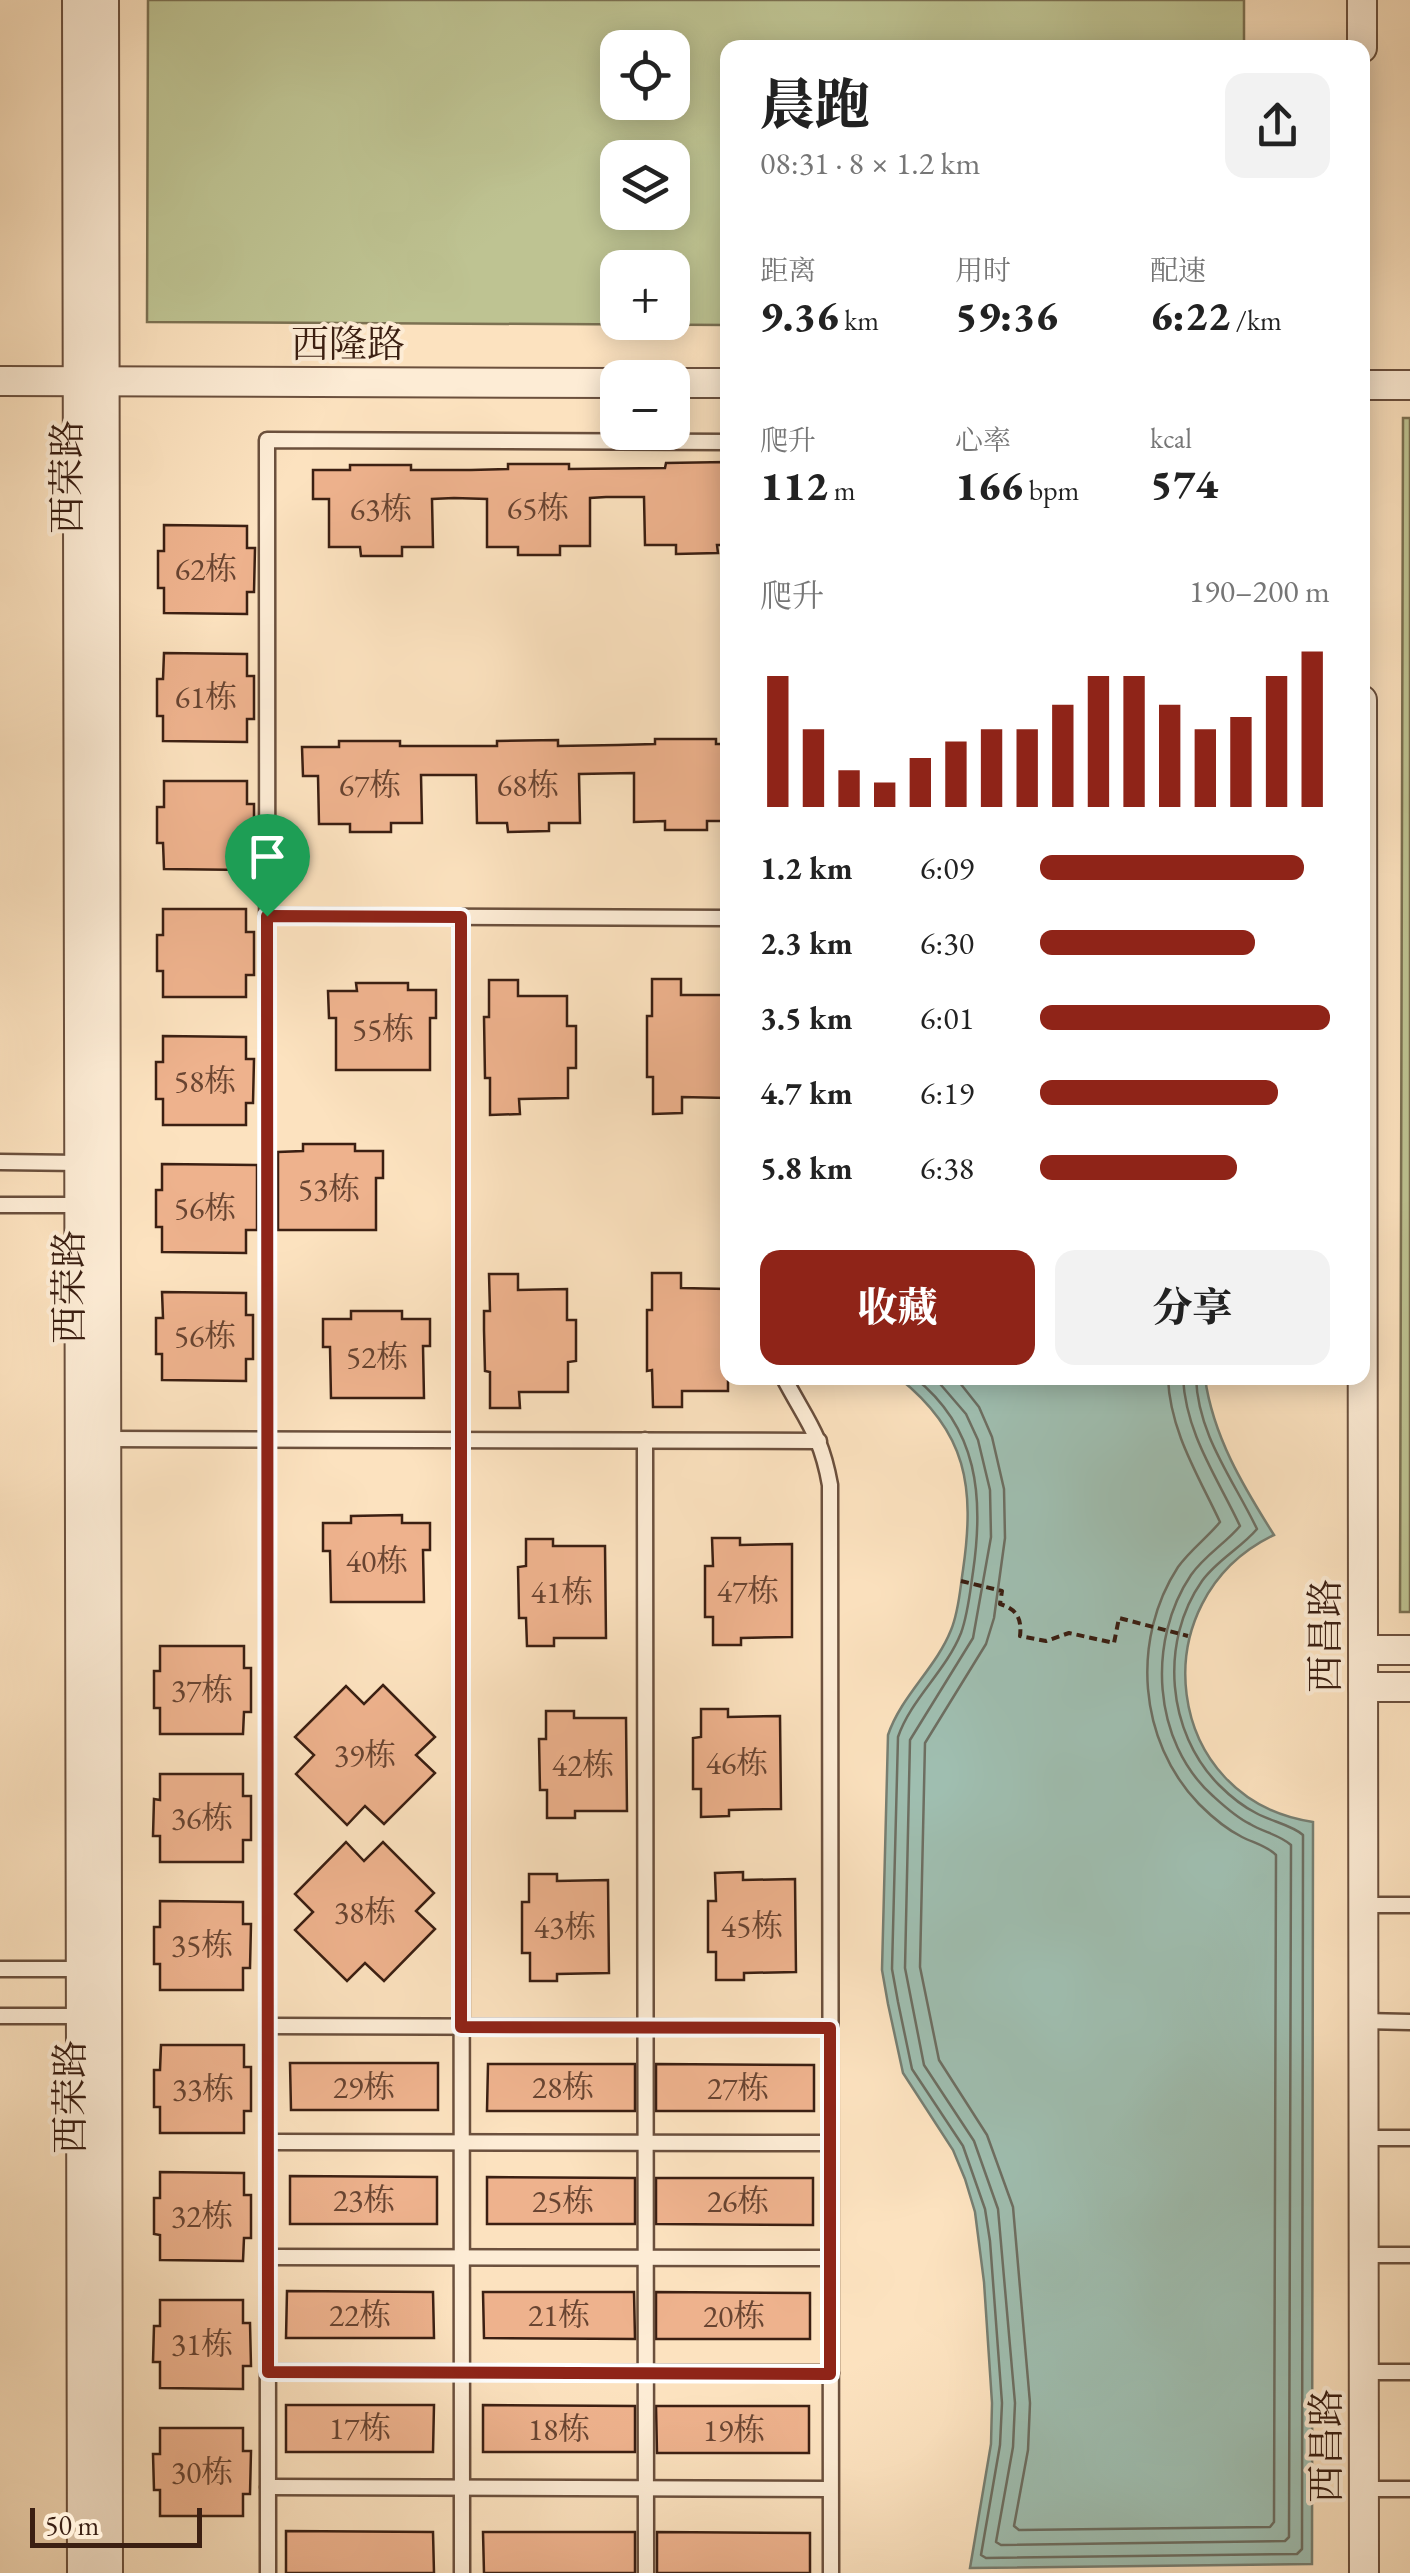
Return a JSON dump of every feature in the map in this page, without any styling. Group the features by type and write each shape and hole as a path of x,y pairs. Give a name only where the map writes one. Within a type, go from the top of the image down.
{"street":[{"name":"西荣路","path":"77,0 91,381 93,1163 94,2016 82,2573"},
{"name":"西荣路","path":"91,381 104,0"},
{"path":"1362,0 1362,40"},
{"name":"西隆路","path":"0,381 600,382"},
{"path":"690,383 720,383"},
{"path":"1370,384 1410,385"},
{"name":"西昌路","path":"1363,1385 1364,2573"},
{"path":"1363,1650 1410,1650"},
{"path":"1363,1687 1410,1687"},
{"name":"西荣路","path":"94,2016 108,2573"}],"lane":[{"path":"268,2573 267,440 720,442"},
{"path":"267,916 720,918"},
{"path":"461,917 462,2573"},
{"path":"0,1162 93,1163"},
{"path":"0,1205 93,1205"},
{"path":"788,1385 819,1441 830,1485 830,2573"},
{"path":"93,1439 819,1441"},
{"path":"646,1440 646,2573"},
{"path":"1363,1904 1410,1905"},
{"path":"0,1969 94,1969"},
{"path":"0,2016 94,2016"},
{"path":"1364,2022 1410,2022"},
{"path":"268,2026 830,2028"},
{"path":"1363,2138 1410,2138"},
{"path":"268,2142 830,2143"},
{"path":"1363,2255 1410,2255"},
{"path":"268,2257 830,2258"},
{"path":"268,2372 830,2374"},
{"path":"1364,2372 1410,2372"},
{"path":"268,2487 830,2488"},
{"path":"1364,2488 1410,2489"}],"path":[{"path":"961,1580 1002,1591 1000,1604 1017,1613 1020,1636 1046,1641 1069,1634 1114,1643 1119,1618 1188,1636"}],"green space":[{"path":"148,0 1244,0 1244,40 720,40 720,325 690,325 690,250 600,250 600,324 147,322"},
{"path":"1403,418 1410,418 1410,1612 1400,1612"}],"water":[{"path":"907,1385 1206,1385 1222,1440 1274,1535 1231,1565 1202,1604 1187,1649 1187,1695 1199,1739 1225,1777 1263,1806 1313,1822 1312,2564 970,2568 991,2444 992,2403 975,2212 953,2150 903,2073 882,1970 888,1735 901,1707 937,1657 954,1623 968,1513 961,1463 939,1419"}],"building":[{"path":"720,462 718,553 676,554 676,545 645,545 644,497 606,497 590,498 590,546 560,546 560,555 518,555 518,547 487,547 487,499 454,498 432,499 433,547 402,547 402,556 361,556 360,547 329,547 329,499 313,499 313,470 350,470 350,465 471,470 508,469 508,464 569,464 569,469 665,468 666,463"},
{"path":"164,525 247,526 247,548 255,548 254,592 247,592 247,614 164,613 164,588 158,588 158,551 164,551"},
{"path":"164,653 247,654 247,676 254,676 254,719 247,719 247,742 163,741 163,716 157,716 157,679 163,679"},
{"path":"655,739 716,739 716,744 720,744 720,821 707,821 707,830 665,830 665,821 634,822 634,773 579,774 580,823 549,823 549,831 508,832 507,823 477,823 476,775 421,775 422,823 391,823 391,832 350,832 350,824 319,824 318,776 303,776 302,747 339,747 339,741 400,741 400,746 497,746 497,741 558,740 558,746 655,744"},
{"path":"164,781 247,781 247,804 254,804 254,847 247,847 247,870 164,869 163,843 157,843 157,807 164,807"},
{"path":"163,909 246,909 246,932 254,932 254,975 246,975 246,997 163,997 163,971 157,971 157,935 163,935"},
{"path":"652,979 681,979 681,995 720,995 720,1098 682,1097 682,1113 653,1114 653,1077 647,1077 647,1016 652,1016"},
{"path":"489,980 518,980 518,996 567,996 567,1026 576,1026 576,1068 568,1068 568,1098 519,1099 520,1114 490,1115 484,1017 489,1017"},
{"path":"356,983 408,983 408,990 436,990 436,1018 430,1018 430,1070 336,1070 336,1018 329,1018 328,991 357,991"},
{"path":"163,1036 246,1037 246,1059 254,1059 253,1103 246,1103 246,1125 163,1125 163,1099 156,1099 156,1062 163,1062"},
{"path":"303,1144 355,1144 355,1151 383,1151 383,1178 376,1178 376,1230 278,1230 278,1152 303,1151"},
{"path":"162,1164 257,1165 257,1230 246,1230 246,1253 162,1252 162,1227 156,1227 156,1190 162,1190"},
{"path":"652,1273 681,1273 681,1288 720,1289 720,1385 728,1385 728,1391 682,1391 682,1407 653,1407 652,1370 647,1371 647,1310 652,1310"},
{"path":"489,1274 518,1274 518,1290 567,1289 567,1320 576,1320 576,1361 568,1362 568,1392 519,1392 520,1408 490,1408 484,1330 484,1311 490,1311"},
{"path":"162,1292 246,1293 246,1315 253,1315 253,1359 246,1359 246,1381 162,1380 162,1354 156,1354 156,1318 163,1318"},
{"path":"351,1311 402,1311 402,1319 430,1319 430,1346 423,1346 424,1398 331,1398 330,1347 323,1347 323,1319 351,1319"},
{"path":"402,1515 402,1523 430,1523 430,1550 423,1550 424,1602 331,1602 330,1551 323,1551 323,1523 351,1523 351,1516"},
{"path":"712,1538 740,1538 740,1545 792,1544 792,1637 741,1638 741,1645 713,1645 713,1617 705,1617 705,1566 713,1566"},
{"path":"526,1539 553,1539 553,1546 605,1546 606,1638 554,1638 554,1646 527,1646 526,1618 519,1618 518,1567 526,1566"},
{"path":"160,1646 244,1646 244,1668 251,1668 251,1712 244,1712 243,1734 160,1734 160,1708 154,1708 154,1671 160,1671"},
{"path":"383,1685 435,1737 416,1755 435,1773 384,1824 365,1806 347,1825 296,1774 314,1755 295,1737 346,1686 364,1704"},
{"path":"701,1709 728,1709 728,1717 780,1716 781,1809 729,1810 729,1816 701,1817 701,1789 693,1789 693,1738 701,1737"},
{"path":"546,1711 574,1711 574,1718 626,1718 627,1811 575,1811 575,1818 547,1818 547,1790 540,1790 539,1739 546,1739"},
{"path":"160,1774 243,1774 243,1796 251,1796 251,1840 243,1840 243,1862 160,1862 160,1836 153,1836 154,1799 160,1800"},
{"path":"346,1842 364,1861 383,1842 434,1893 416,1911 435,1929 384,1981 365,1963 347,1981 295,1930 313,1912 295,1894"},
{"path":"743,1872 743,1880 795,1879 796,1972 744,1973 744,1980 716,1980 716,1952 708,1952 708,1901 716,1901 715,1873"},
{"path":"529,1874 557,1874 557,1881 608,1880 609,1973 557,1974 557,1981 530,1981 530,1953 522,1953 522,1902 529,1902"},
{"path":"160,1901 243,1902 243,1924 251,1924 250,1968 243,1968 243,1990 160,1990 160,1964 154,1964 154,1927 160,1927"},
{"path":"161,2045 244,2045 244,2067 251,2067 251,2111 244,2111 244,2133 160,2133 160,2107 154,2107 154,2070 160,2070"},
{"path":"290,2063 438,2063 438,2110 291,2110"},
{"path":"488,2064 635,2064 635,2111 487,2111"},
{"path":"656,2064 814,2065 814,2111 656,2111"},
{"path":"160,2172 244,2173 244,2195 251,2195 251,2238 244,2238 243,2261 160,2260 160,2235 154,2234 154,2198 160,2198"},
{"path":"290,2176 437,2177 437,2224 290,2224"},
{"path":"487,2177 635,2178 635,2224 487,2224"},
{"path":"656,2178 813,2178 813,2225 656,2224"},
{"path":"287,2291 433,2292 434,2338 286,2338"},
{"path":"483,2292 634,2292 635,2339 484,2338"},
{"path":"656,2292 810,2293 810,2339 656,2339"},
{"path":"160,2300 243,2300 243,2323 250,2323 251,2366 243,2366 243,2389 160,2388 160,2362 153,2362 154,2326 160,2326"},
{"path":"286,2405 434,2405 433,2452 286,2452"},
{"path":"483,2405 635,2406 635,2452 483,2452"},
{"path":"656,2406 809,2406 809,2453 657,2453"},
{"path":"160,2428 243,2428 243,2451 251,2451 250,2494 243,2494 243,2516 160,2516 160,2490 154,2490 153,2454 160,2454"},
{"path":"286,2531 433,2532 434,2573 286,2573"},
{"path":"483,2532 635,2532 635,2573 484,2573"},
{"path":"657,2532 810,2533 810,2573 657,2573"}],"route":[{"path":"267,916 461,917 461,2027 830,2028 830,2374 268,2372 267,916"}]}
